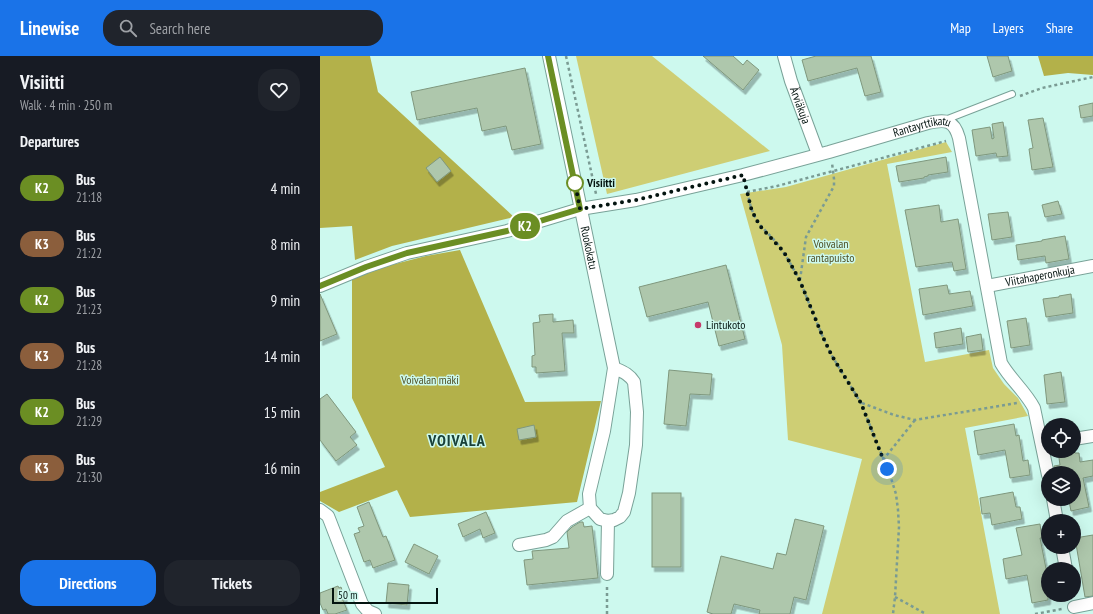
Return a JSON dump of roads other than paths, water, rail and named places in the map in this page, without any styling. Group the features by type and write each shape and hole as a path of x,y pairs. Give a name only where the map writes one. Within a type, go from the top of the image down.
{"street":[{"name":"Ruokokatu","path":"548,56 614,368 604,431 589,494 590,508"},
{"name":"Ärviäkuja","path":"784,56 791,81 823,153"},
{"name":"Rantayrttikatu","path":"320,286 366,267 407,253 507,231 580,209 636,200 743,175 928,123 942,121 948,122 953,125 959,138 1001,363 1012,379 1030,400 1041,430"},
{"name":"Viitahaperonkuja","path":"986,286 1093,266"},
{"path":"519,545 546,540 553,537 567,521 590,508 600,519 608,521 620,517 624,512 637,437 637,412 634,382 631,376 614,368"},
{"path":"1081,438 1093,436"},
{"path":"320,510 328,516 362,604 368,611 375,614"},
{"path":"606,574 608,521"},
{"path":"1073,605 1093,604"}],"lane":[{"path":"942,121 1012,94"}],"place":[{"name":"Visiitti","path":"575,183"},
{"name":"Lintukoto","path":"698,325"}],"district":[{"name":"VOIVALA","path":"457,440"}],"park label":[{"name":"Voivalan rantapuisto","path":"831,251"},
{"name":"Voivalan mäki","path":"430,380"}]}
